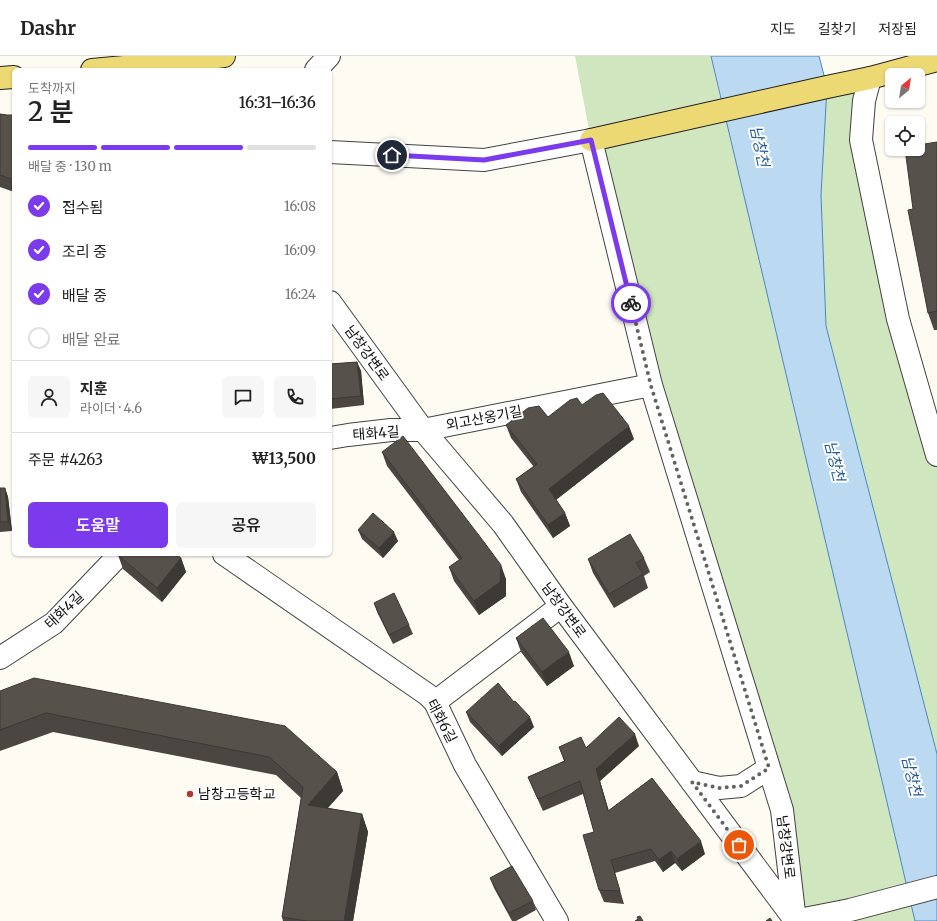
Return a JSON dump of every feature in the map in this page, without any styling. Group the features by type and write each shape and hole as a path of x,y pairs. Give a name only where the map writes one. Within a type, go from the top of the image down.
{"main road":[{"path":"141,68 190,66 224,56"},
{"path":"591,140 870,78 937,60"},
{"path":"0,78 12,77"}],"street":[{"path":"318,68 330,56"},
{"path":"870,78 864,101 861,140 898,319 937,455"},
{"path":"332,152 484,160 591,140 651,386"},
{"name":"남창강변로","path":"332,305 423,430 503,524 561,606 795,921"},
{"name":"외고산옹기길","path":"423,430 651,386"},
{"name":"남창강변로","path":"651,386 782,810 795,921"},
{"name":"태화4길","path":"332,438 391,430 423,430"},
{"name":"태화4길","path":"0,658 54,623 118,556"},
{"name":"태화6길","path":"227,556 428,695 435,702 465,765 557,921"},
{"path":"435,702 561,606"},
{"path":"692,782 719,788 741,786 769,768"},
{"path":"795,921 850,910 937,887"}],"green space":[{"path":"575,56 711,56 723,110 870,78 861,140 937,460 937,921 795,921 782,810 591,140"}],"water":[{"name":"남창천","path":"711,56 819,56 827,87 821,195 826,326 937,754 937,921 915,921"}],"building":[{"path":"0,114 12,115 12,179 0,175"},
{"path":"937,142 937,311 928,313 908,210 913,209 906,156 925,156 925,144"},
{"path":"357,362 361,396 332,399 332,364"},
{"path":"603,393 629,426 549,489 565,513 548,525 516,479 537,464 506,425 528,408 539,406 548,417 570,400 577,398 582,405 596,395"},
{"path":"403,436 501,565 500,582 474,601 449,567 462,558 382,452"},
{"path":"0,488 5,488 8,522 0,522"},
{"path":"373,513 394,532 379,548 358,530"},
{"path":"630,534 644,558 636,563 643,574 609,594 588,559"},
{"path":"119,556 178,556 181,558 157,588"},
{"path":"394,593 409,625 389,635 374,603"},
{"path":"543,618 569,652 542,672 516,638"},
{"path":"34,678 285,726 337,772 308,805 362,814 344,921 307,921 282,917 303,787 269,757 46,713 0,730 0,691"},
{"path":"498,683 514,702 515,701 530,717 499,746 466,712"},
{"path":"619,717 635,734 596,769 608,811 652,778 701,841 677,859 671,851 659,860 651,849 611,860 620,891 599,890 583,835 594,832 580,781 538,799 528,777 565,761 559,747 581,737 586,748"},
{"path":"512,866 533,901 509,913 490,878"},
{"path":"640,916 643,921 635,921 638,919 637,917"}],"way so far":[{"path":"631,303 651,386 769,768 741,786 719,788 692,782 739,845"}],"place":[{"name":"남창고등학교","path":"190,794"}],"route":[{"path":"392,155 484,160 591,140 631,303"}]}
